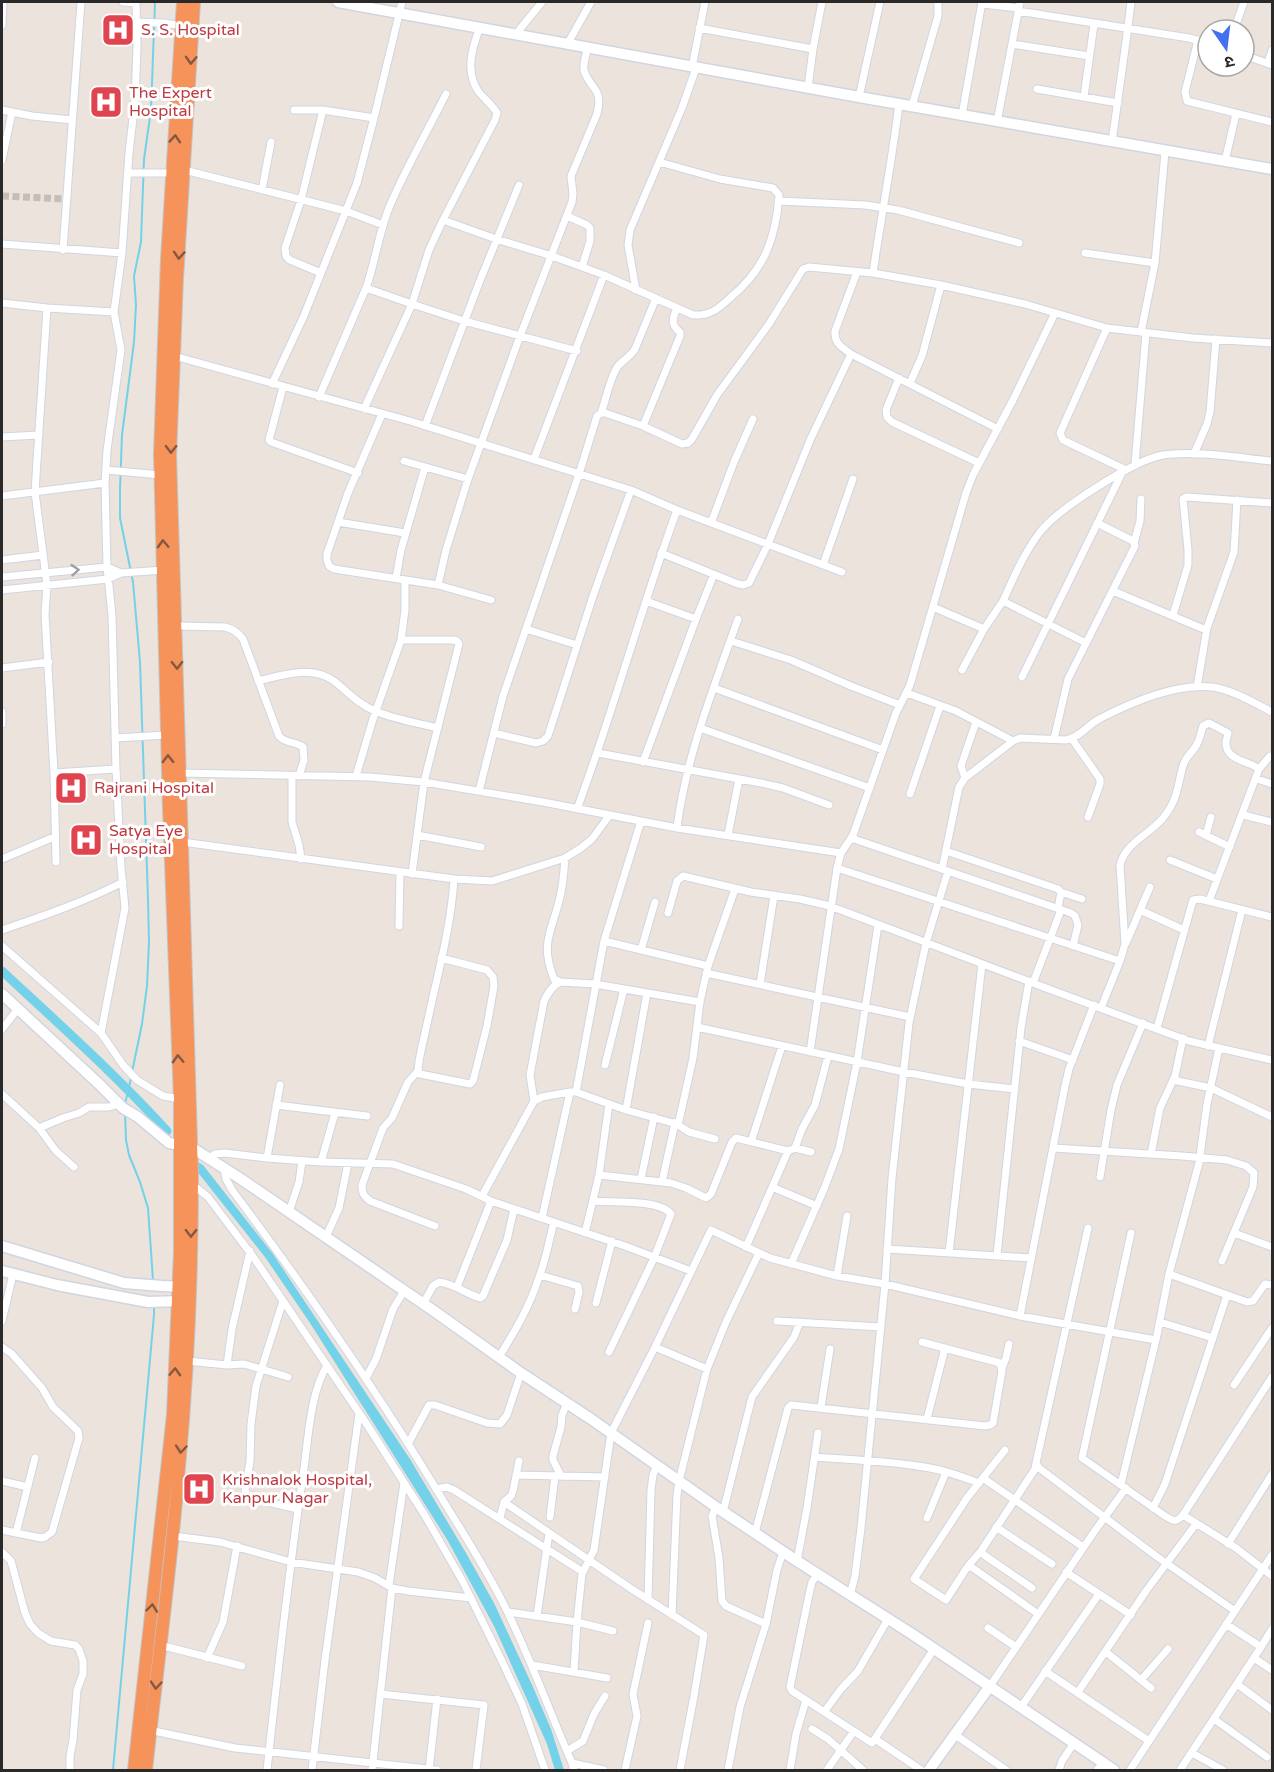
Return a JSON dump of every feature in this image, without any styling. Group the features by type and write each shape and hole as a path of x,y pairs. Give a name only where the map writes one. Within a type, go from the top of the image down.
{"highway":[{"path":"146,1770 173,1536 187,1361 184,1301 188,1179 183,842 171,456 183,2"},
{"path":"186,1146 180,1099 167,735 160,417 178,172 194,2"},
{"path":"134,1770 184,1301"}],"street":[{"path":"2,25 3,2"},
{"path":"63,250 81,2"},
{"path":"101,1033 125,908 116,769 112,615 107,567 105,483 121,350 114,312 122,253 135,101 136,2 123,2"},
{"path":"338,2 694,68 1272,169"},
{"path":"272,384 321,273 359,174 402,2"},
{"path":"516,34 542,2"},
{"path":"568,43 591,2"},
{"path":"636,290 628,244 630,230 682,108 694,68 705,2"},
{"path":"808,88 822,2"},
{"path":"859,97 880,2"},
{"path":"1112,142 1131,2"},
{"path":"1238,18 1244,2"},
{"path":"962,115 982,3 1019,7 1094,24 1196,40"},
{"path":"912,106 938,16 939,4"},
{"path":"997,122 1019,7"},
{"path":"136,22 182,26"},
{"path":"1084,97 1094,24"},
{"path":"364,409 412,304 429,250 495,120 494,107 480,94 472,77 471,56 480,27"},
{"path":"699,28 813,49"},
{"path":"1012,44 1089,57"},
{"path":"438,585 446,550 468,479 567,216 573,194 571,176 599,106 596,88 585,73 584,61 588,47"},
{"path":"1196,48 1185,92 1187,101 1272,122"},
{"path":"1270,64 1272,50"},
{"path":"1037,89 1118,104"},
{"path":"319,397 366,288 391,202 446,94"},
{"path":"873,273 894,150 899,104"},
{"path":"2,110 72,120"},
{"path":"294,110 323,110 374,118"},
{"path":"321,273 290,260 285,253 285,248 301,200 323,110"},
{"path":"2,160 12,112"},
{"path":"1226,161 1236,114"},
{"path":"262,190 271,142"},
{"path":"1135,464 1143,332 1155,262 1165,152"},
{"path":"443,220 496,239 552,255 604,275 693,315 710,314 746,285 761,265 768,249 779,195 773,188 720,179 659,162"},
{"path":"128,173 178,172 346,211 383,225"},
{"path":"425,426 464,321 519,185"},
{"path":"779,201 883,208 914,214 1020,243"},
{"path":"567,216 590,228 590,241 582,267"},
{"path":"2,244 122,253"},
{"path":"1085,253 1155,262"},
{"path":"601,413 643,426 682,444 688,443 717,394 769,324 803,269 809,267 873,273 940,285 1107,328 1272,343"},
{"path":"857,272 835,331 837,344 851,354 998,429"},
{"path":"534,459 604,275"},
{"path":"910,383 922,356 940,285"},
{"path":"366,288 464,321 577,351"},
{"path":"479,791 503,696 597,416 601,413 615,371 635,349 656,298"},
{"path":"2,303 114,312"},
{"path":"47,308 35,492 47,585 45,614 54,773 56,862"},
{"path":"643,426 680,336 680,332 673,324 677,308"},
{"path":"810,1052 830,906 841,854 851,838 900,705 907,693 966,493 1055,313"},
{"path":"1107,328 1060,433 1063,440 1124,471"},
{"path":"1194,454 1210,412 1216,339"},
{"path":"662,553 738,584 747,585 749,583 768,544 811,438 851,354"},
{"path":"174,356 425,426 631,490 677,510 842,572"},
{"path":"899,378 886,410 887,417 892,422 979,463"},
{"path":"283,387 269,436 271,442 357,473"},
{"path":"382,414 338,522 327,555 329,566 334,569 438,585 491,600"},
{"path":"711,523 753,419"},
{"path":"2,437 39,435"},
{"path":"962,670 984,629 1003,601 1022,561 1046,526 1068,507 1135,464 1149,458 1183,453 1272,461"},
{"path":"404,461 468,479"},
{"path":"396,578 405,533 425,467"},
{"path":"106,470 160,475"},
{"path":"1022,677 1124,471"},
{"path":"823,565 853,479"},
{"path":"2,496 105,483"},
{"path":"494,734 536,743 548,736 631,490"},
{"path":"1173,615 1188,565 1183,499 1187,496 1272,503"},
{"path":"1054,739 1068,679 1134,549 1140,521 1141,499"},
{"path":"1197,687 1206,630 1234,552 1237,500"},
{"path":"577,809 598,753 677,510"},
{"path":"338,522 405,533"},
{"path":"1097,523 1134,543"},
{"path":"2,560 43,555"},
{"path":"2,577 107,567 121,573"},
{"path":"2,590 108,579 121,573 164,570"},
{"path":"643,762 714,574"},
{"path":"356,776 401,640 405,610 405,580"},
{"path":"1113,591 1206,630"},
{"path":"646,601 696,619"},
{"path":"1003,601 1086,643"},
{"path":"933,608 984,629"},
{"path":"677,828 688,770 700,728 738,619"},
{"path":"177,626 225,627 239,634 243,639 279,736 284,741 303,747 304,760 296,776 292,822 301,859"},
{"path":"526,629 577,645"},
{"path":"401,640 453,640 459,644 424,782 412,874"},
{"path":"731,641 791,660 900,705"},
{"path":"2,668 49,662"},
{"path":"258,681 307,672 323,675 333,680 356,701 376,712 438,728"},
{"path":"850,1595 855,1576 867,1461 885,1284 892,1178 910,1017 945,870 946,851 959,787 964,778 1013,741 1026,737 1072,739 1095,721 1154,695 1197,687 1214,687 1272,712"},
{"path":"714,688 883,750"},
{"path":"907,693 976,722 1013,741"},
{"path":"910,794 940,706"},
{"path":"2,712 2,724"},
{"path":"964,778 961,766 976,722"},
{"path":"1125,944 1120,865 1122,856 1162,819 1173,803 1178,792 1185,760 1197,744 1203,726 1209,723 1227,732 1226,742 1229,752 1236,759 1257,766 1259,769"},
{"path":"700,728 870,788"},
{"path":"115,738 167,735"},
{"path":"1072,739 1100,778 1088,817"},
{"path":"598,753 783,788 829,805"},
{"path":"1209,901 1259,769 1272,756"},
{"path":"54,773 116,769"},
{"path":"180,772 356,776 424,782 677,828 841,854"},
{"path":"728,835 739,779"},
{"path":"1257,779 1272,784"},
{"path":"1243,814 1272,822"},
{"path":"183,842 412,874 454,879 492,880 564,858 592,839 609,816"},
{"path":"1211,817 1202,834 1230,846"},
{"path":"542,1218 573,1092 604,941 641,821"},
{"path":"417,835 481,847"},
{"path":"2,859 54,837"},
{"path":"851,838 1075,916 1078,925 1073,946"},
{"path":"946,851 1055,887 1061,892 1082,899"},
{"path":"564,858 559,901 546,944 554,979 560,982 595,984 700,1002"},
{"path":"1170,860 1217,879"},
{"path":"837,868 1120,961"},
{"path":"399,926 400,872"},
{"path":"668,914 678,881 683,876 735,889 830,906 1183,1038 1272,1060"},
{"path":"435,1226 370,1201 362,1193 383,1128 392,1118 408,1082 418,1071 451,916 454,879"},
{"path":"2,930 96,896 123,882"},
{"path":"1020,1316 1065,1086 1073,1060 1120,961 1125,944 1150,888"},
{"path":"662,1182 675,1123 681,1116 707,970 735,889"},
{"path":"997,1255 1019,1041 1031,982 1051,938 1060,909 1061,892"},
{"path":"760,984 774,896"},
{"path":"1157,1028 1193,900 1209,901 1272,917"},
{"path":"641,950 655,902"},
{"path":"1140,910 1184,930"},
{"path":"1208,1046 1242,910"},
{"path":"791,1264 839,1149 857,1062 878,925"},
{"path":"604,941 760,984 910,1017"},
{"path":"2,946 101,1033 123,1065 137,1080 163,1096 180,1099"},
{"path":"418,1071 420,1074 465,1084 472,1083 487,1026 494,986 491,973 441,958"},
{"path":"949,1253 982,964"},
{"path":"534,1101 530,1075 544,1001 551,988 560,982"},
{"path":"605,1065 624,989"},
{"path":"626,1110 647,993"},
{"path":"2,994 121,1106 169,1143 186,1146 209,1158 796,1561 934,1649 1074,1743 1100,1767 1114,1770"},
{"path":"2,1029 18,1009"},
{"path":"1100,1177 1117,1085 1143,1023"},
{"path":"697,1027 904,1072 968,1084 1015,1089"},
{"path":"1151,1154 1162,1101 1173,1080 1183,1038"},
{"path":"1019,1041 1073,1060"},
{"path":"751,1142 782,1046"},
{"path":"929,1770 990,1686 1083,1546 1106,1517 1124,1486 1169,1274 1200,1158 1219,1048"},
{"path":"746,1247 772,1187 815,1105 828,1056"},
{"path":"1173,1080 1211,1088 1272,1117"},
{"path":"267,1158 280,1085"},
{"path":"482,1196 534,1101 542,1097 573,1092 626,1110 675,1123 689,1132 715,1139"},
{"path":"2,1095 39,1128 56,1151 74,1167"},
{"path":"585,1233 599,1175 609,1104"},
{"path":"276,1105 367,1116"},
{"path":"39,1128 89,1107 121,1106"},
{"path":"321,1162 335,1113"},
{"path":"640,1179 654,1118"},
{"path":"599,1175 662,1182 708,1197 734,1140 738,1138 811,1152"},
{"path":"1053,1148 1200,1158 1246,1166 1254,1173 1253,1187 1222,1261"},
{"path":"209,1158 215,1154 225,1153 302,1161 393,1164 691,1271"},
{"path":"289,1212 299,1182 302,1161"},
{"path":"326,1237 339,1208 348,1163"},
{"path":"224,1168 226,1179 232,1190 317,1306 366,1378 481,1562 532,1665 573,1767 604,1770"},
{"path":"188,1179 208,1197 250,1251 424,1514 471,1598 522,1704 545,1770"},
{"path":"772,1187 817,1206"},
{"path":"594,1200 608,1203 642,1203 669,1211 670,1217 654,1258 609,1352"},
{"path":"457,1287 491,1201"},
{"path":"423,1304 434,1286 442,1282 474,1296 480,1298 483,1296 507,1240 514,1209"},
{"path":"837,1276 847,1216"},
{"path":"499,1357 520,1323 540,1275 554,1222"},
{"path":"1005,1450 914,1579 946,1600 1035,1469 1088,1228"},
{"path":"574,1672 583,1572 594,1550 611,1433 711,1230 759,1253 837,1276 885,1284 1020,1316 1156,1340"},
{"path":"1131,1233 1082,1458 1173,1521 1179,1520 1272,1377"},
{"path":"1234,1233 1272,1247"},
{"path":"596,1303 612,1241"},
{"path":"2,1246 124,1282 162,1287 184,1287"},
{"path":"886,1249 1031,1258"},
{"path":"227,1365 232,1329 250,1251"},
{"path":"672,1615 679,1481 707,1369 726,1322 759,1253"},
{"path":"2,1321 7,1273 148,1302 184,1301"},
{"path":"1169,1274 1251,1302 1265,1284 1272,1286"},
{"path":"540,1275 578,1286 575,1309"},
{"path":"366,1378 376,1359 393,1309 404,1290"},
{"path":"1153,1508 1165,1484 1227,1295"},
{"path":"283,1301 255,1395 250,1461 245,1491 247,1494 272,1503 298,1509"},
{"path":"777,1321 880,1327"},
{"path":"766,1624 726,1606 722,1601 719,1558 712,1516 720,1509 752,1397 794,1337 800,1322"},
{"path":"1160,1322 1213,1338"},
{"path":"1234,1385 1272,1328"},
{"path":"922,1342 996,1362 1002,1368"},
{"path":"755,1533 788,1408 794,1404 990,1425 994,1420 1002,1368 1009,1344"},
{"path":"2,1347 12,1354 42,1388 53,1407 79,1435 52,1532 41,1538 2,1530"},
{"path":"655,1347 707,1369"},
{"path":"821,1407 830,1348"},
{"path":"927,1419 945,1348"},
{"path":"187,1361 227,1365 244,1364 288,1377"},
{"path":"267,1770 291,1562 314,1401 327,1366"},
{"path":"408,1444 429,1405 487,1423 500,1424 507,1415 521,1373"},
{"path":"550,1517 558,1476 553,1456 567,1402"},
{"path":"312,1770 359,1414"},
{"path":"796,1561 818,1433"},
{"path":"815,1457 918,1466 981,1481 1014,1499 1083,1546"},
{"path":"16,1533 35,1458"},
{"path":"500,1517 503,1504 512,1493 519,1461"},
{"path":"1036,1463 1039,1468 1166,1563 1235,1611"},
{"path":"648,1600 652,1475 657,1465"},
{"path":"927,1518 946,1472"},
{"path":"1228,1544 1272,1474"},
{"path":"516,1475 605,1477"},
{"path":"2,1481 28,1487"},
{"path":"372,1767 390,1586 404,1483"},
{"path":"436,1489 447,1487 454,1490 500,1517 583,1572"},
{"path":"503,1504 704,1635 680,1770"},
{"path":"1183,1515 1272,1576"},
{"path":"1078,1692 1166,1563 1196,1524"},
{"path":"996,1527 1052,1564"},
{"path":"537,1616 549,1533"},
{"path":"173,1536 220,1542 291,1562 358,1572 408,1591 471,1598"},
{"path":"207,1658 225,1612 237,1546"},
{"path":"981,1551 1032,1588"},
{"path":"2,1552 11,1561 30,1624 38,1633 51,1641 75,1645 83,1661 83,1674 77,1690 73,1740 69,1756 70,1770"},
{"path":"728,1770 740,1707 766,1624 783,1552"},
{"path":"1130,1770 1272,1555"},
{"path":"968,1566 1038,1614"},
{"path":"1066,1572 1131,1615"},
{"path":"818,1574 812,1582 789,1684 792,1691 824,1712 872,1743 934,1649"},
{"path":"1021,1707 1099,1594"},
{"path":"507,1612 577,1622 613,1631"},
{"path":"824,1712 858,1671 888,1619"},
{"path":"625,1770 637,1716 633,1694 648,1623"},
{"path":"1227,1624 1261,1647"},
{"path":"988,1628 1016,1647"},
{"path":"1180,1770 1272,1629"},
{"path":"159,1644 242,1666"},
{"path":"1141,1680 1168,1649"},
{"path":"1106,1652 1151,1688"},
{"path":"1254,1658 1272,1670"},
{"path":"532,1665 607,1678"},
{"path":"1045,1671 1149,1741"},
{"path":"1237,1684 1272,1710"},
{"path":"380,1694 484,1705 476,1770"},
{"path":"567,1750 583,1741 594,1714 605,1696"},
{"path":"138,1730 151,1730 235,1749 314,1757 372,1767 432,1770 437,1699"},
{"path":"790,1770 796,1734 806,1700"},
{"path":"1214,1719 1268,1757"},
{"path":"812,1729 828,1739 863,1770"},
{"path":"827,1770 854,1731"},
{"path":"954,1734 1006,1770"},
{"path":"875,1739 921,1770"},
{"path":"1059,1770 1074,1743"},
{"path":"1192,1753 1223,1770"}],"water":[{"path":"196,1161 203,1165 273,1254 410,1459 494,1603 551,1729 564,1770 555,1770 547,1744 494,1626 448,1541 310,1323 265,1257 196,1170"}],"waterway":[{"path":"132,1072 147,986 149,942 140,662 133,582 120,518 120,489 122,435 134,342 136,305 134,276 141,242 144,159 151,110 155,2"},
{"path":"2,971 107,1069 167,1131"},
{"path":"125,1104 131,1078"},
{"path":"125,1113 129,1155 148,1208 153,1280"},
{"path":"113,1770 154,1304"}],"tunnel":[{"path":"2,196 68,199"}],"place":[{"name":"S. S. Hospital","path":"118,30"},
{"name":"The Expert Hospital","path":"106,102"},
{"name":"Rajrani Hospital","path":"71,788"},
{"name":"Satya Eye Hospital","path":"86,840"},
{"name":"Krishnalok Hospital, Kanpur Nagar","path":"199,1489"}]}
